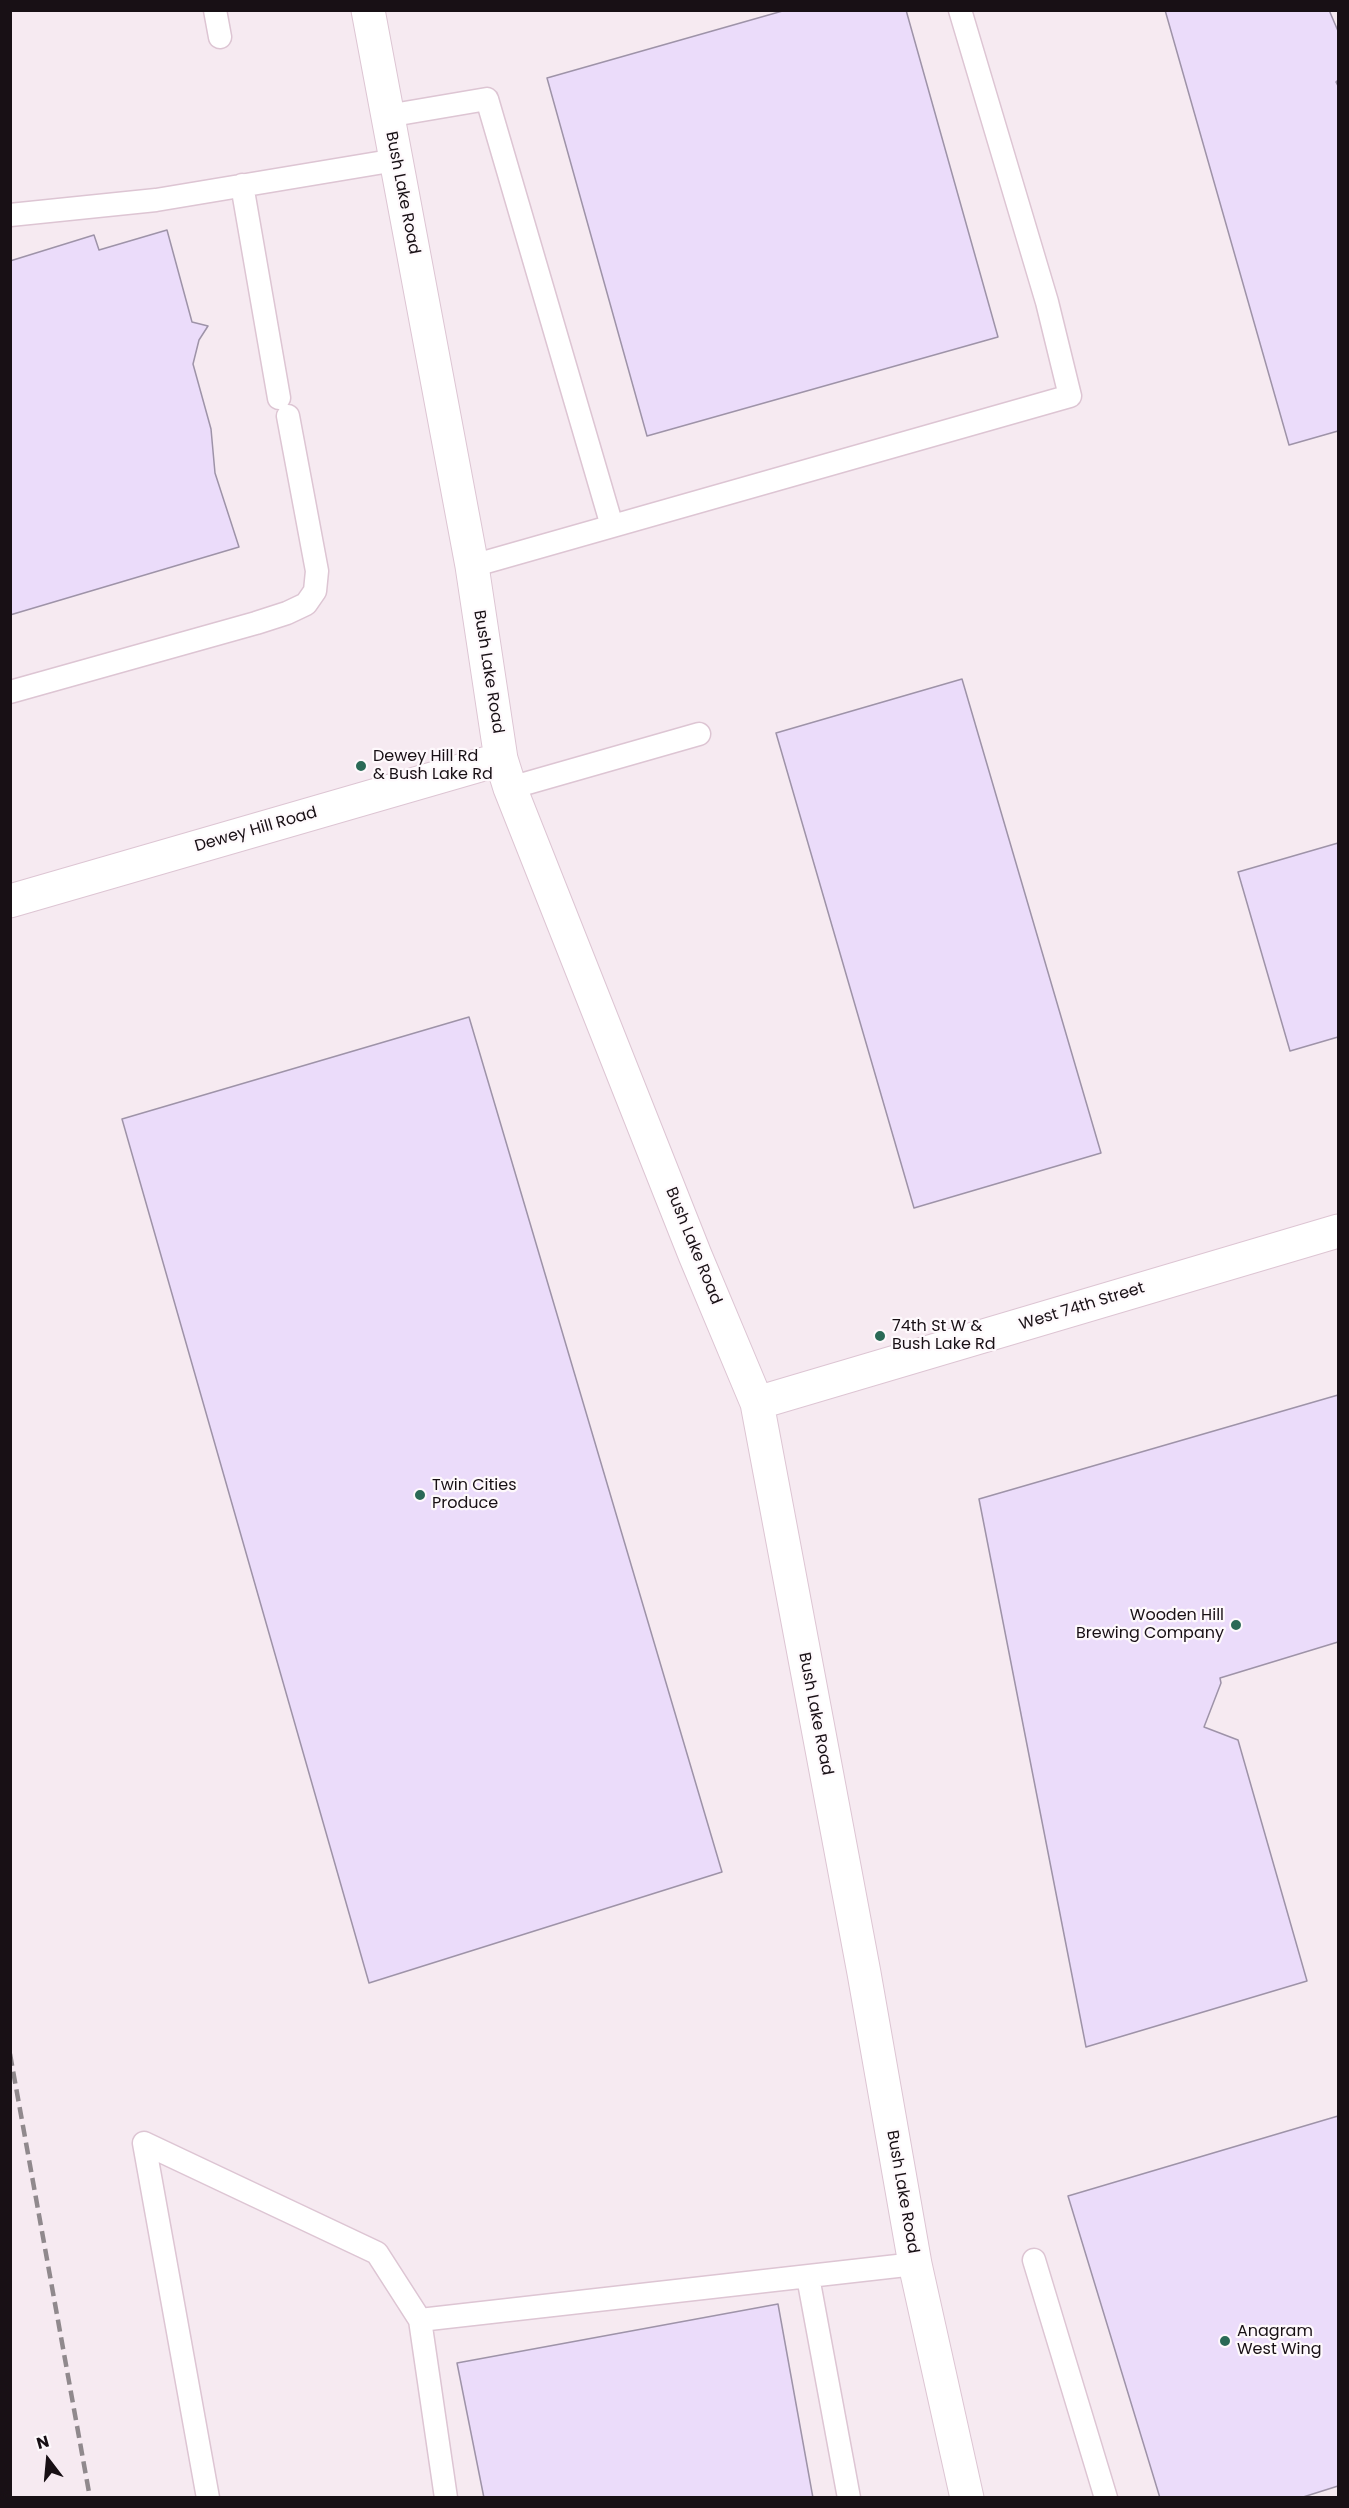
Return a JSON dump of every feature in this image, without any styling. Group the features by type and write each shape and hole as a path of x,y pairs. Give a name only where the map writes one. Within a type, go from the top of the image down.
{"street":[{"name":"Bush Lake Road","path":"368,10 472,566 506,773 695,1255 757,1403 864,1973 915,2264 967,2498"},
{"name":"Dewey Hill Road","path":"10,901 506,773"},
{"name":"West 74th Street","path":"757,1403 1338,1231"}],"lane":[{"path":"215,10 220,37"},
{"path":"472,566 1070,396 1043,291 960,10"},
{"path":"387,116 487,99 612,526"},
{"path":"10,216 156,200 396,160"},
{"path":"10,692 287,613 306,603 315,591 317,571 242,185"},
{"path":"506,773 699,734"},
{"path":"208,2498 144,2143 377,2253 420,2320 446,2498"},
{"path":"1034,2260 1106,2498"},
{"path":"420,2320 915,2264"},
{"path":"808,2277 849,2498"}],"shaded area":[{"path":"11,11 1338,11 1338,2497 11,2497"}],"building":[{"path":"786,10 906,10 998,337 647,436 547,78"},
{"path":"1165,10 1329,10 1338,31 1338,80 1336,82 1338,86 1338,431 1289,445"},
{"path":"167,230 192,322 208,326 199,340 193,364 211,429 215,473 239,547 10,615 10,261 94,235 99,250"},
{"path":"962,679 1101,1153 914,1208 776,733"},
{"path":"1338,843 1338,1037 1290,1051 1238,872"},
{"name":"Twin Cities Produce","path":"469,1017 722,1872 369,1983 122,1119"},
{"path":"1338,1395 1338,1642 1220,1678 1221,1683 1204,1727 1238,1740 1307,1981 1086,2047 979,1499"},
{"name":"Anagram West Wing","path":"1338,2116 1338,2486 1300,2498 1160,2498 1068,2196"},
{"path":"778,2304 813,2498 484,2498 457,2363"}],"railway":[{"path":"10,2054 90,2498"}],"place":[{"name":"Dewey Hill Rd & Bush Lake Rd","path":"361,766"},
{"name":"74th St W & Bush Lake Rd","path":"880,1336"},
{"name":"Twin Cities Produce","path":"420,1495"},
{"name":"Wooden Hill Brewing Company","path":"1236,1625"},
{"name":"Anagram West Wing","path":"1225,2341"}]}
